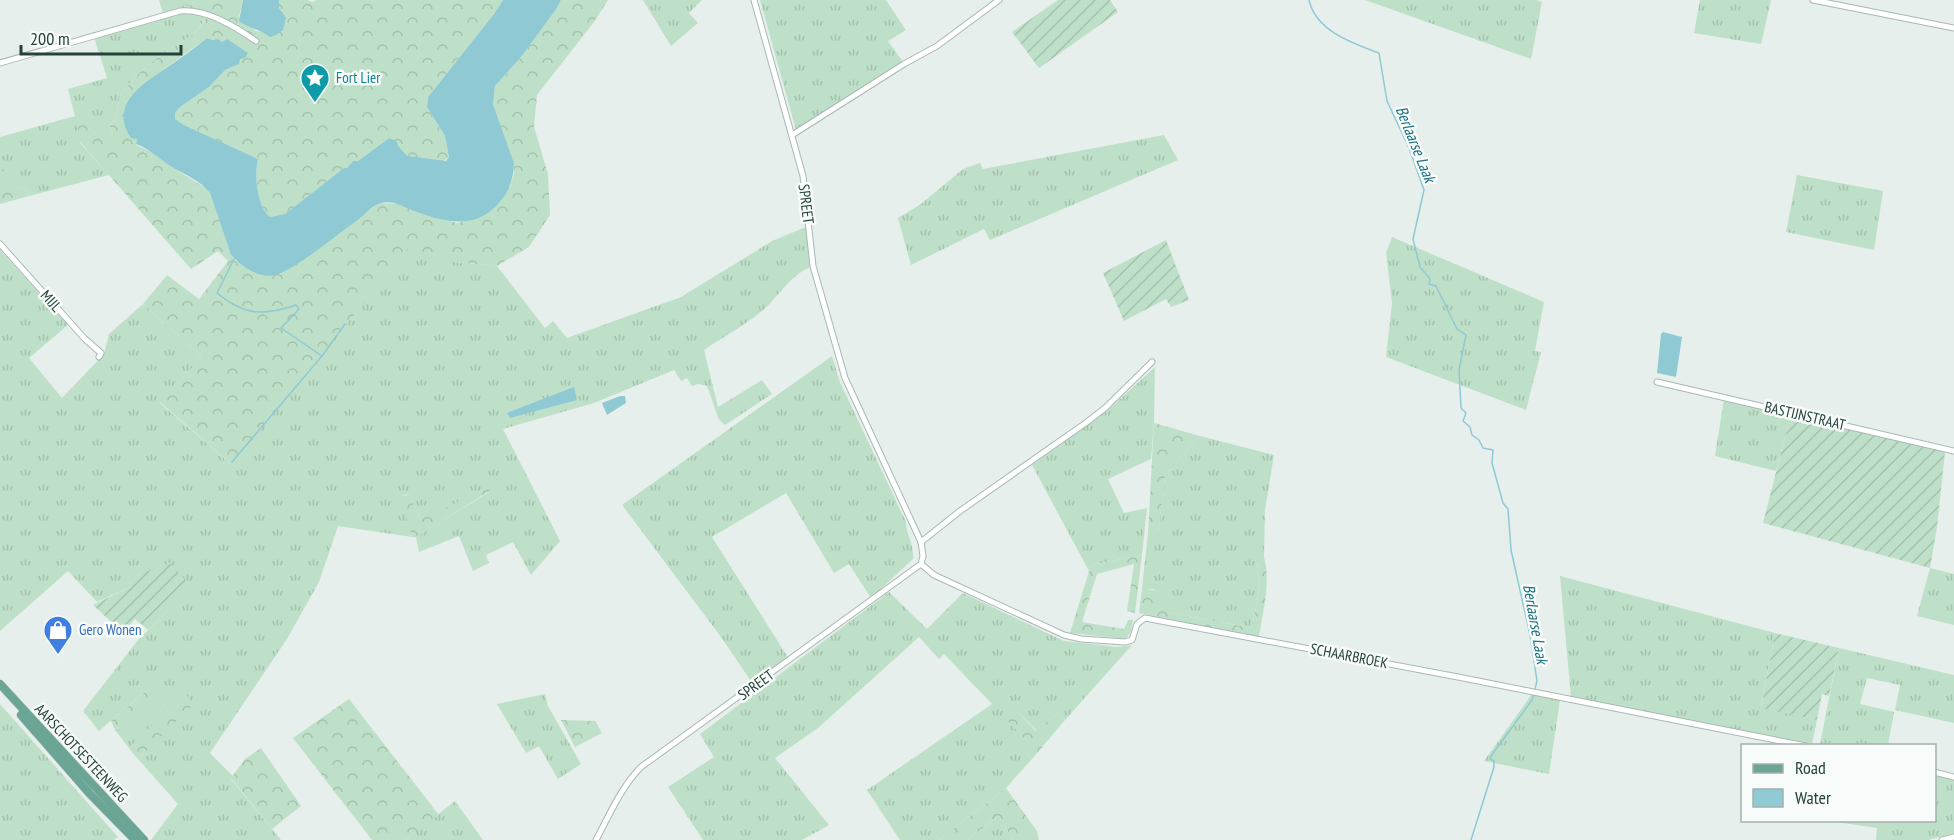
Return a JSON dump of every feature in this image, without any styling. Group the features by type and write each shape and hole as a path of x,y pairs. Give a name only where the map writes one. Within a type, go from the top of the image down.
{"main road":[{"name":"AARSCHOTSESTEENWEG","path":"0,684 144,840"},
{"name":"AARSCHOTSESTEENWEG","path":"0,691 90,794 135,840"}],"street":[{"name":"SPREET","path":"596,840 629,782 641,767 921,564 923,556 921,542 845,378 813,266 805,187 754,0"},
{"path":"792,135 911,59 937,46 999,0"},
{"path":"1813,0 1954,28"},
{"path":"0,63 180,11 195,11 208,15 242,31 256,41"},
{"name":"MIJL","path":"0,244 85,339 101,353 99,357"},
{"path":"921,542 960,511 1087,422 1152,362"},
{"name":"BASTIJNSTRAAT","path":"1657,382 1954,451"},
{"name":"SCHAARBROEK","path":"921,564 941,579 1072,638 1125,642 1132,640 1137,624 1144,618 1796,744"},
{"path":"1936,772 1954,777"},
{"path":"1942,840 1954,837"}],"green space":[{"path":"159,0 197,0 181,10 208,15 195,33 158,57 135,77 120,95 116,116 110,126 111,136 98,136 89,128 80,143 109,175 29,196 27,190 8,184 6,170 0,170 0,137 75,116 68,89 107,78 94,37 163,14"},
{"path":"197,0 243,0 239,17 256,31 264,32 285,18 279,8 279,0 313,2 316,0 503,0 428,97 427,107 445,136 449,157 442,162 406,156 389,138 358,161 353,161 347,168 285,214 270,217 262,206 256,173 258,159 175,119 175,113 180,107 209,87 225,70 239,64 227,39 222,42 207,38 157,74 124,114 125,123 137,139 136,145 154,153 170,166 206,188 210,193 231,255 236,261 275,275 308,256 379,203 398,204 457,223 482,216 510,186 514,174 514,163 493,104 495,86 521,57 561,0 608,0 594,22 537,95 534,127 548,174 550,215 529,247 497,266 455,262 409,247 232,465 160,402 202,357 143,304 167,275 199,299 228,261 218,251 191,269 80,142 76,116 87,114 89,128 98,136 111,136 110,126 116,116 120,95 135,77 158,57 195,33 208,16 180,11"},
{"path":"643,0 702,0 689,13 698,23 671,46"},
{"path":"760,0 886,0 906,30 888,41 903,62 796,130"},
{"path":"1058,0 1110,0 1118,12 1039,68 1012,32"},
{"path":"1365,0 1536,0 1542,2 1531,59"},
{"path":"1700,0 1771,0 1761,44 1694,33"},
{"path":"1164,135 1178,160 990,240 984,229 911,265 898,218 921,204 963,169 980,163 983,169"},
{"path":"6,169 9,184 27,190 29,196 0,204 0,170"},
{"path":"1797,175 1883,191 1874,250 1786,232"},
{"path":"806,227 810,267 795,276 768,305 741,327 704,350 718,407 762,380 772,394 725,425 719,420 707,386 698,384 692,386 687,378 681,381 674,370 594,403 503,429 560,541 531,575 513,542 486,555 489,563 473,571 459,536 419,552 416,537 491,491 420,520 409,494 402,496 412,537 338,526 319,582 287,639 210,753 233,776 231,779 281,840 151,840 178,804 138,759 149,748 132,744 132,752 115,730 121,730 153,685 99,731 83,711 138,640 192,587 132,586 97,602 68,571 0,631 0,250 68,325 29,358 62,398 104,354 109,334 143,304 202,357 160,403 232,465 409,246 455,262 497,266 545,328 553,321 567,338 681,297 772,241"},
{"path":"1392,237 1544,302 1535,351 1541,352 1526,410 1386,357 1392,303 1386,253"},
{"path":"1166,240 1189,300 1171,307 1166,299 1124,321 1103,273"},
{"path":"832,356 840,382 906,522 913,559 871,598 849,564 834,573 786,493 712,537 789,659 753,684 721,637 622,505"},
{"path":"1155,367 1151,459 1108,479 1124,513 1147,508 1142,555 1091,565 1089,571 1032,465 1107,411"},
{"path":"1724,399 1791,414 1776,471 1715,456"},
{"path":"1791,414 1945,452 1930,568 1763,523"},
{"path":"1154,423 1200,436 1165,475 1158,534 1148,533"},
{"path":"1200,436 1274,455 1265,510 1264,557 1257,560 1260,586 1252,628 1171,613 1154,589 1142,589 1148,533 1158,533 1165,475"},
{"path":"490,486 491,490 417,537 412,537 401,497 409,494 420,520"},
{"path":"1142,555 1135,613 1127,611 1134,564 1097,574 1082,622 1124,629 1128,620 1133,620 1131,631 1126,639 1070,633 1091,565"},
{"path":"1264,557 1267,587 1259,637 1139,613 1142,589 1149,589 1158,592 1164,598 1171,613 1252,628 1260,586 1257,559"},
{"path":"170,563 192,587 148,630 135,619 123,633 93,605 132,586 140,574"},
{"path":"1930,568 1954,574 1954,625 1917,616"},
{"path":"1560,576 1775,633 1761,707 1817,720 1812,744 1571,697"},
{"path":"889,592 927,629 963,593 1064,641 1117,647 1132,645 1065,720 1056,714 1037,731 1016,710 1006,718 1027,741 1027,754 1032,759 1006,788 939,840 900,840 867,790 992,704 944,654 939,659 919,637 818,728 775,758 829,825 802,840 703,840 668,787 714,757 700,734"},
{"path":"1775,633 1839,648 1829,696 1822,694 1817,720 1761,708"},
{"path":"1839,648 1954,675 1954,723 1895,710 1900,685 1867,678 1860,704 1894,712 1888,744 1820,744"},
{"path":"153,685 167,690 121,730 115,730 111,721"},
{"path":"184,692 194,704 138,759 132,752 132,745"},
{"path":"545,694 548,706 581,764 558,779 539,746 526,753 497,704"},
{"path":"1532,694 1560,700 1549,774 1484,761"},
{"path":"349,699 439,815 405,840 372,840 293,738"},
{"path":"0,704 118,837 114,840 0,840"},
{"path":"1016,710 1036,731 1056,714 1065,720 1032,759 1027,754 1027,741 1005,718"},
{"path":"561,720 595,721 602,733 575,747"},
{"path":"261,748 301,806 272,829 231,778 245,759"},
{"path":"1936,776 1954,779 1954,833 1928,840 1876,840 1877,828 1836,822 1936,822"},
{"path":"1006,788 1037,831 1039,840 1013,840 999,816 967,840 939,840"},
{"path":"455,801 483,840 405,840"},
{"path":"999,816 1013,840 967,840"}],"water":[{"path":"243,0 279,0 279,8 286,18 283,30 270,37 239,21"},
{"path":"503,0 561,0 521,57 495,86 493,104 514,163 514,169 510,186 504,196 488,213 478,218 467,221 445,220 393,203 381,203 294,266 275,275 263,275 245,267 231,255 210,193 206,188 136,144 137,139 131,138 125,126 126,105 140,87 207,38 218,39 222,42 227,39 248,53 245,58 240,59 239,64 225,70 209,87 180,107 175,113 175,119 258,159 256,173 259,198 270,217 285,214 347,168 353,161 358,161 389,138 397,142 407,156 446,161 449,157 445,136 427,107 428,97"},
{"path":"1663,332 1682,337 1676,377 1657,373"},
{"path":"574,387 577,400 510,418 507,413"},
{"path":"625,396 626,403 607,415 602,403"}],"waterway":[{"name":"Berlaarse Laak","path":"1309,0 1313,11 1327,28 1347,40 1379,53 1387,101 1409,148 1424,190 1413,239 1420,267 1430,279 1429,284 1436,286 1457,329 1466,335 1459,370 1461,408 1466,413 1463,421 1470,427 1472,435 1479,440 1483,448 1493,450 1492,463 1503,503 1508,509 1511,550 1530,635 1537,681 1535,689"},
{"path":"234,259 217,293 227,301 255,312 274,311 296,305 299,309 281,328 322,356"},
{"path":"232,462 322,356 345,324"},
{"name":"Berlaarse Laak","path":"1471,840 1494,767 1491,756 1534,694"}],"place":[{"name":"Fort Lier","path":"315,104"},
{"name":"Gero Wonen","path":"58,656"}]}
